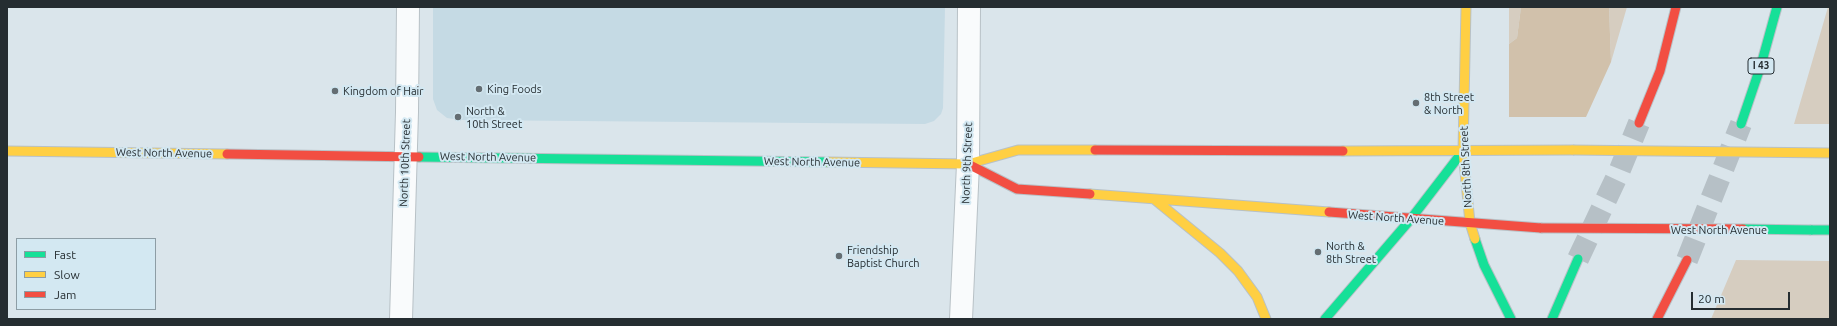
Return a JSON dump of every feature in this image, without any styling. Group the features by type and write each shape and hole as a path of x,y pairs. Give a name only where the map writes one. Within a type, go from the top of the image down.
{"main road":[{"name":"North 8th Street","path":"1466,7 1463,151 1470,224 1484,265 1500,300 1511,319"},
{"path":"1639,123 1660,71 1676,7"},
{"name":"I 43","path":"1741,124 1761,65 1777,7"},
{"name":"West North Avenue","path":"7,151 968,164 1018,150 1573,150 1830,153"},
{"path":"1325,319 1410,220 1463,151"},
{"name":"West North Avenue","path":"968,164 1017,189 1410,220 1541,228 1830,230"},
{"path":"1154,199 1220,253 1238,271 1257,297 1266,319"},
{"path":"1552,319 1578,259"},
{"path":"1657,319 1687,260"}],"street":[{"name":"North 10th Street","path":"401,319 406,156 408,7"},
{"name":"North 9th Street","path":"961,319 968,164 969,7"}],"shaded area":[{"path":"433,7 945,7 943,108 941,114 934,121 925,124 461,120 447,118 437,110 433,99"},
{"path":"1509,7 1521,7 1517,38 1509,44"},
{"path":"1521,7 1609,7 1611,62 1586,117 1509,117 1509,44 1517,38"},
{"path":"1609,7 1627,7 1611,62"},
{"path":"1828,7 1830,7 1830,124 1794,124"},
{"path":"1736,260 1830,261 1830,319 1711,319"}],"tunnel":[{"path":"1578,259 1619,172 1639,123"},
{"path":"1687,260 1741,124"}],"traffic: fast":[{"path":"1741,124 1761,65 1777,7"},
{"path":"1325,319 1410,220 1463,151"},
{"path":"419,157 828,162"},
{"path":"1743,229 1811,230"},
{"path":"1811,230 1830,230"},
{"path":"1475,239 1484,265 1511,319"},
{"path":"1552,319 1578,259"}],"traffic: slow":[{"path":"1466,7 1463,151 1470,223 1475,239"},
{"path":"828,162 968,164 1018,150 1095,150"},
{"path":"1343,151 1573,150"},
{"path":"1573,150 1830,153"},
{"path":"7,151 227,154"},
{"path":"1090,194 1329,212"},
{"path":"1154,199 1220,253 1238,271 1257,297 1266,319"}],"traffic: jam":[{"path":"1639,123 1660,71 1676,7"},
{"path":"1095,150 1343,151"},
{"path":"227,154 419,157"},
{"path":"968,164 1017,189 1090,194"},
{"path":"1329,212 1541,228"},
{"path":"1541,228 1743,229"},
{"path":"1657,319 1687,260"}],"place":[{"name":"King Foods","path":"479,89"},
{"name":"Kingdom of Hair","path":"335,91"},
{"name":"8th Street & North","path":"1416,103"},
{"name":"North & 10th Street","path":"458,117"},
{"name":"North & 8th Street","path":"1318,252"},
{"name":"Friendship Baptist Church","path":"839,256"}]}
